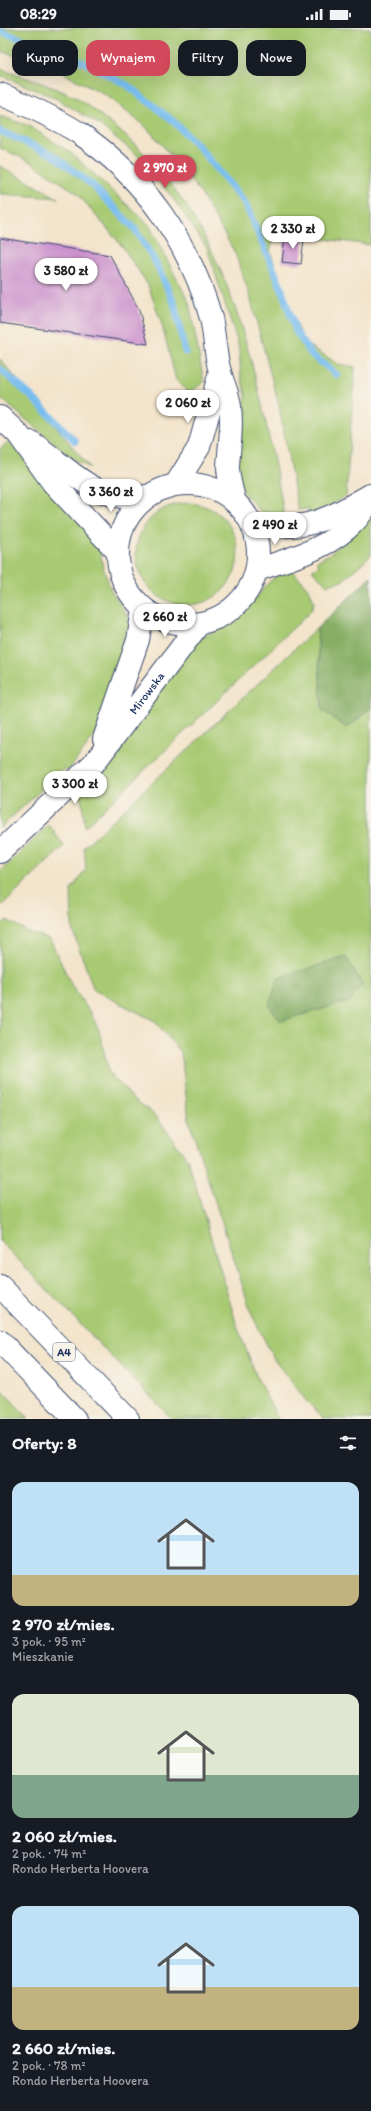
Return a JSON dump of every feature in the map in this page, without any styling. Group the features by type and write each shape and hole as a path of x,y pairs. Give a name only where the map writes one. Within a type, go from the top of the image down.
{"main road":[{"path":"0,94 49,116 78,133 128,174 148,194 166,219 196,276 211,319 220,372 228,392 231,408 232,424 228,468 234,500"},
{"path":"176,484 199,447 220,372"},
{"path":"0,417 18,434 81,479 103,491 122,497 147,496"},
{"path":"18,434 54,483 118,551"},
{"path":"176,484 206,486 221,491 234,500 245,512 253,526 258,540 259,555 257,570 252,584 236,606 225,615 199,624 179,624 160,619 143,609 132,597 124,583 118,567 118,551 123,526 129,515 147,496 176,484"},
{"path":"253,526 296,526 313,523 336,514 371,495"},
{"path":"257,570 301,555 335,538 356,520 371,499"},
{"name":"Mirowska","path":"95,762 138,640 143,609"},
{"name":"Mirowska","path":"0,852 95,762 199,624"},
{"name":"A4","path":"0,1286 128,1419"},
{"path":"0,1341 75,1419"}],"green space":[{"path":"0,28 371,28 371,245 276,233 270,251 293,316 305,343 338,364 355,367 346,496 329,507 309,515 308,509 298,510 279,406 250,297 235,253 202,195 177,162 146,127 105,95 68,76 78,76 78,40 12,40 12,55 0,51"},
{"path":"0,69 12,73 12,76 21,76 42,83 62,91 93,109 143,152 171,184 194,218 213,254 229,292 243,332 264,414 278,479 284,518 261,512 244,493 239,481 237,466 246,395 241,377 239,347 207,248 175,201 142,159 100,125 57,99 0,75"},
{"path":"0,116 29,126 71,153 149,225 189,302 204,382 189,393 176,380 162,325 148,285 122,246 77,193 27,160 0,148"},
{"path":"0,166 58,198 0,194"},
{"path":"0,359 90,468 72,458 0,398"},
{"path":"9,441 92,537 100,550 103,567 111,590 128,617 131,638 95,735 69,770 64,769 0,828 0,449"},
{"path":"187,503 206,507 223,518 234,535 238,554 234,573 223,590 206,601 187,605 168,601 151,590 140,573 136,554 140,535 151,518 168,507"},
{"path":"371,517 371,555 342,581 327,585 312,570 319,566 317,561 331,553"},
{"path":"291,569 310,591 314,602 311,611 85,827 81,795 134,727 173,665 183,652 199,638 233,622 246,610 274,578"},
{"path":"371,577 371,708 347,728 322,710 317,628"},
{"path":"317,628 322,710 347,728 371,708 371,1419 325,1419 307,1402 275,1361 252,1315 189,1121 181,1053 155,1021 94,990 72,929 71,890 86,869 84,847"},
{"path":"49,825 64,846 0,908 0,872"},
{"path":"7,920 28,932 50,939 72,986 90,1012 99,1030 109,1073 134,1099 156,1116 188,1160 237,1326 258,1380 278,1419 172,1419 0,1241 0,926"},
{"path":"346,957 362,984 350,1001 281,1021 269,1006 278,978"},
{"path":"0,1388 29,1419 0,1419"}],"building":[{"path":"285,237 304,239 301,264 282,262"},
{"path":"0,238 110,255 139,310 148,344 0,323"}],"waterway":[{"path":"0,31 77,59 127,85 172,120 199,147 245,203 281,287 296,332 312,355 337,375"},
{"path":"0,131 53,155 91,184 135,229 157,265 174,303 185,352"},
{"path":"0,369 32,397 75,441"}]}
